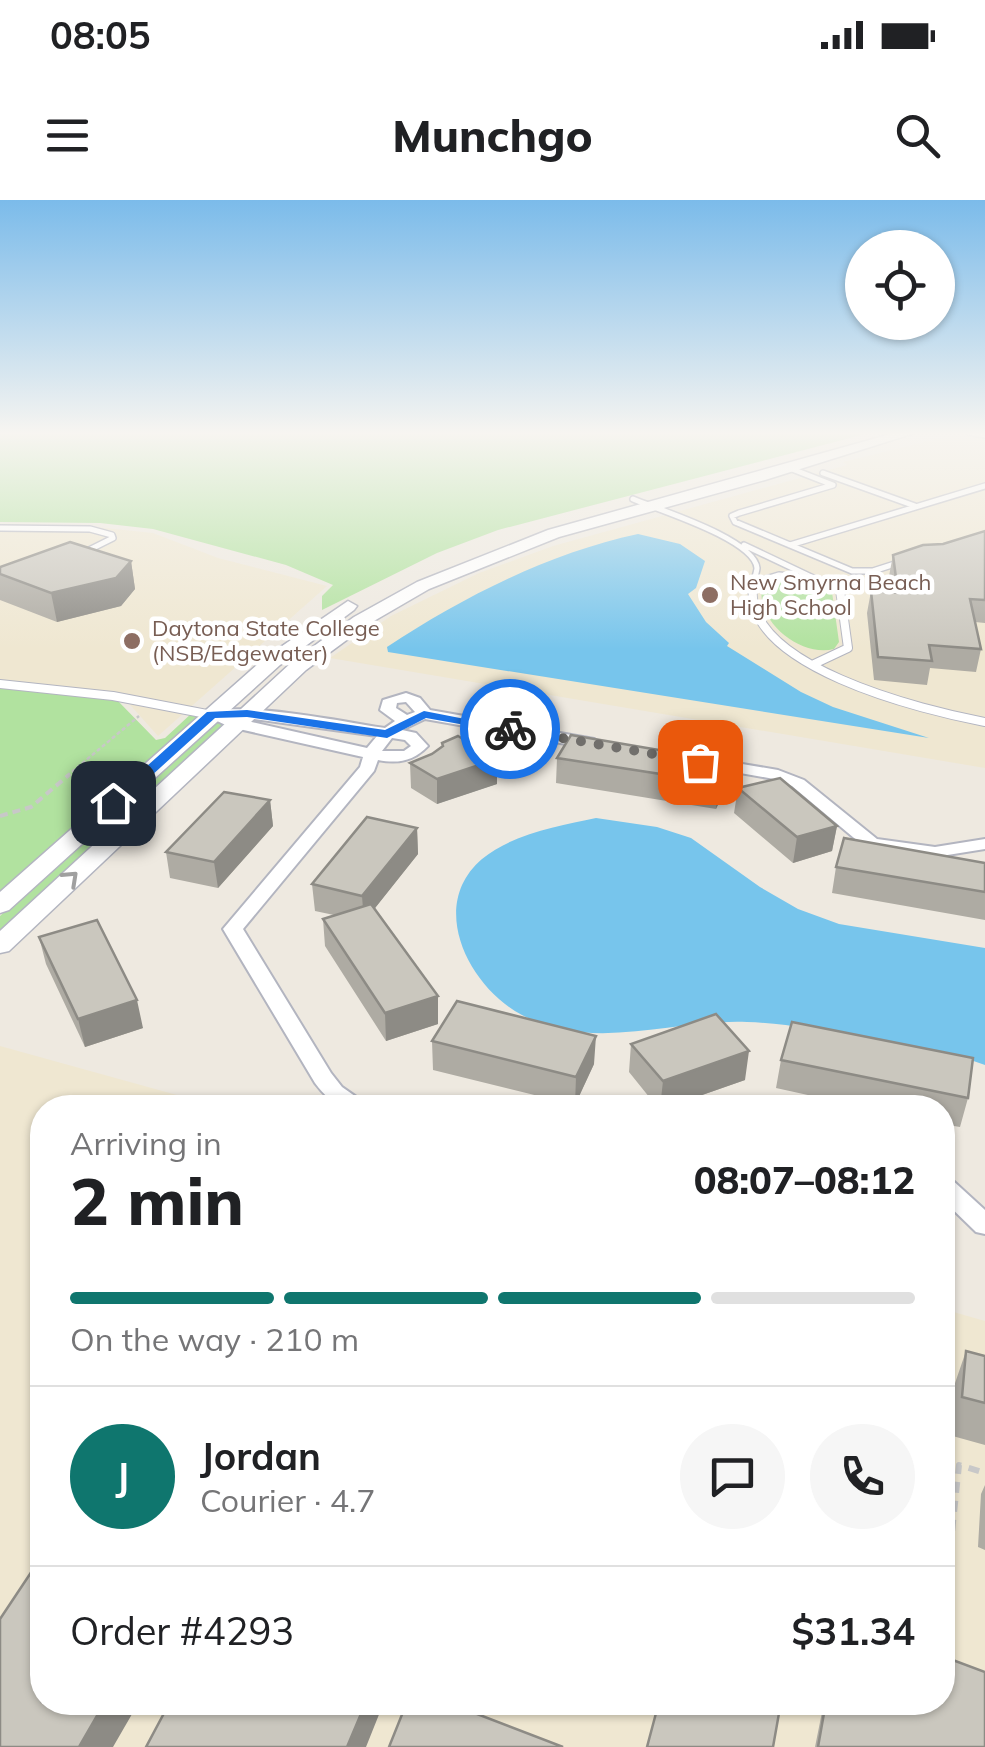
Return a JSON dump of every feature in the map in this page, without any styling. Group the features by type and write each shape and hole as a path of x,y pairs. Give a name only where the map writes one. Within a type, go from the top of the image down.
{"street":[{"path":"392,582 521,530 636,504"},
{"path":"0,945 241,719 338,634 404,593 524,540 637,504"},
{"path":"0,905 212,715 316,628 365,596"},
{"path":"212,715 410,736 420,746 400,758 370,754 241,719"},
{"path":"339,1095 323,1078 233,929 368,768 370,754 387,734 415,718 621,748"},
{"path":"312,740 324,726"},
{"path":"680,758 798,783 872,844 923,852 985,844"},
{"path":"955,1196 985,1225"}],"lane":[{"path":"644,504 832,583 844,599 848,645 840,654 814,664"},
{"path":"770,504 732,516 735,522 789,545 864,572 912,558"},
{"path":"910,504 916,506"},
{"path":"789,545 922,504"},
{"path":"0,528 112,534 113,538 72,558"},
{"path":"734,541 755,560 758,568 752,598 764,623 778,639 814,664 880,695 985,722"},
{"path":"753,583 787,575 832,583"},
{"path":"0,684 113,696 212,715"}],"path":[{"path":"800,605 834,607"},
{"path":"0,816 31,807 150,712"},
{"path":"955,1504 959,1465 985,1473"}],"shaded area":[{"name":"New Smyrna Beach High School","path":"705,504 985,504 985,768 330,658 391,616 479,573 553,546"},
{"name":"Daytona State College (NSB/Edgewater)","path":"0,524 153,533 218,558 327,586 158,736 124,698 0,684"},
{"path":"0,1046 177,1095 30,1095 30,1715 955,1715 955,1312 985,1321 985,1747 0,1747"}],"green space":[{"path":"0,504 597,504 498,530 437,553 322,610 322,596 333,585 286,565 153,529 100,523 0,522"},
{"path":"791,577 809,580 832,592 839,642 834,649 807,648 772,622 761,597 763,583"},
{"path":"0,687 118,701 156,740 165,738 193,712 200,716 0,894"},
{"path":"214,721 224,725 0,933 0,916"}],"water":[{"path":"638,534 680,544 705,561 696,588 688,594 706,622 729,643 727,646 833,707 929,738 388,652 387,647 476,594 572,553"},
{"path":"596,818 657,827 691,838 760,887 798,909 839,924 985,948 985,1065 962,1057 949,1060 823,1031 772,1024 718,1022 633,1032 577,1032 522,1015 503,1002 472,966 457,922 458,899 466,878 494,850 536,832"}],"building":[{"path":"985,531 985,600 970,599 981,649 929,645 932,661 878,657 871,591 898,593 893,555"},
{"path":"70,542 131,561 116,578 51,593 0,574 0,567"},
{"path":"571,735 729,762 719,783 557,758"},
{"path":"458,736 497,759 437,779 410,763 432,754 442,743"},
{"path":"780,778 837,826 797,837 738,788"},
{"path":"224,792 270,800 214,862 166,852"},
{"path":"367,817 417,828 362,896 312,884"},
{"path":"844,838 985,863 985,892 836,867"},
{"path":"371,904 438,996 385,1013 323,919"},
{"path":"97,920 137,1000 78,1019 39,937"},
{"path":"457,1001 596,1036 576,1077 432,1041"},
{"path":"716,1014 749,1051 663,1081 631,1044"},
{"path":"792,1022 973,1058 968,1098 781,1060"},
{"path":"966,1351 985,1356 985,1403 962,1397"},
{"path":"30,1574 30,1715 97,1715 79,1747 0,1747 0,1619"},
{"path":"955,1661 985,1672 985,1747 818,1747 824,1715 955,1715"},
{"path":"163,1715 361,1715 347,1747 146,1747"},
{"path":"402,1715 480,1715 563,1747 389,1747"},
{"path":"656,1715 779,1715 773,1747 647,1747"}],"way so far":[{"path":"510,729 700,762"}],"place":[{"name":"New Smyrna Beach High School","path":"710,595"},
{"name":"Daytona State College (NSB/Edgewater)","path":"132,641"}],"route":[{"path":"113,803 212,715 247,714 387,734 424,714 510,729"}]}
